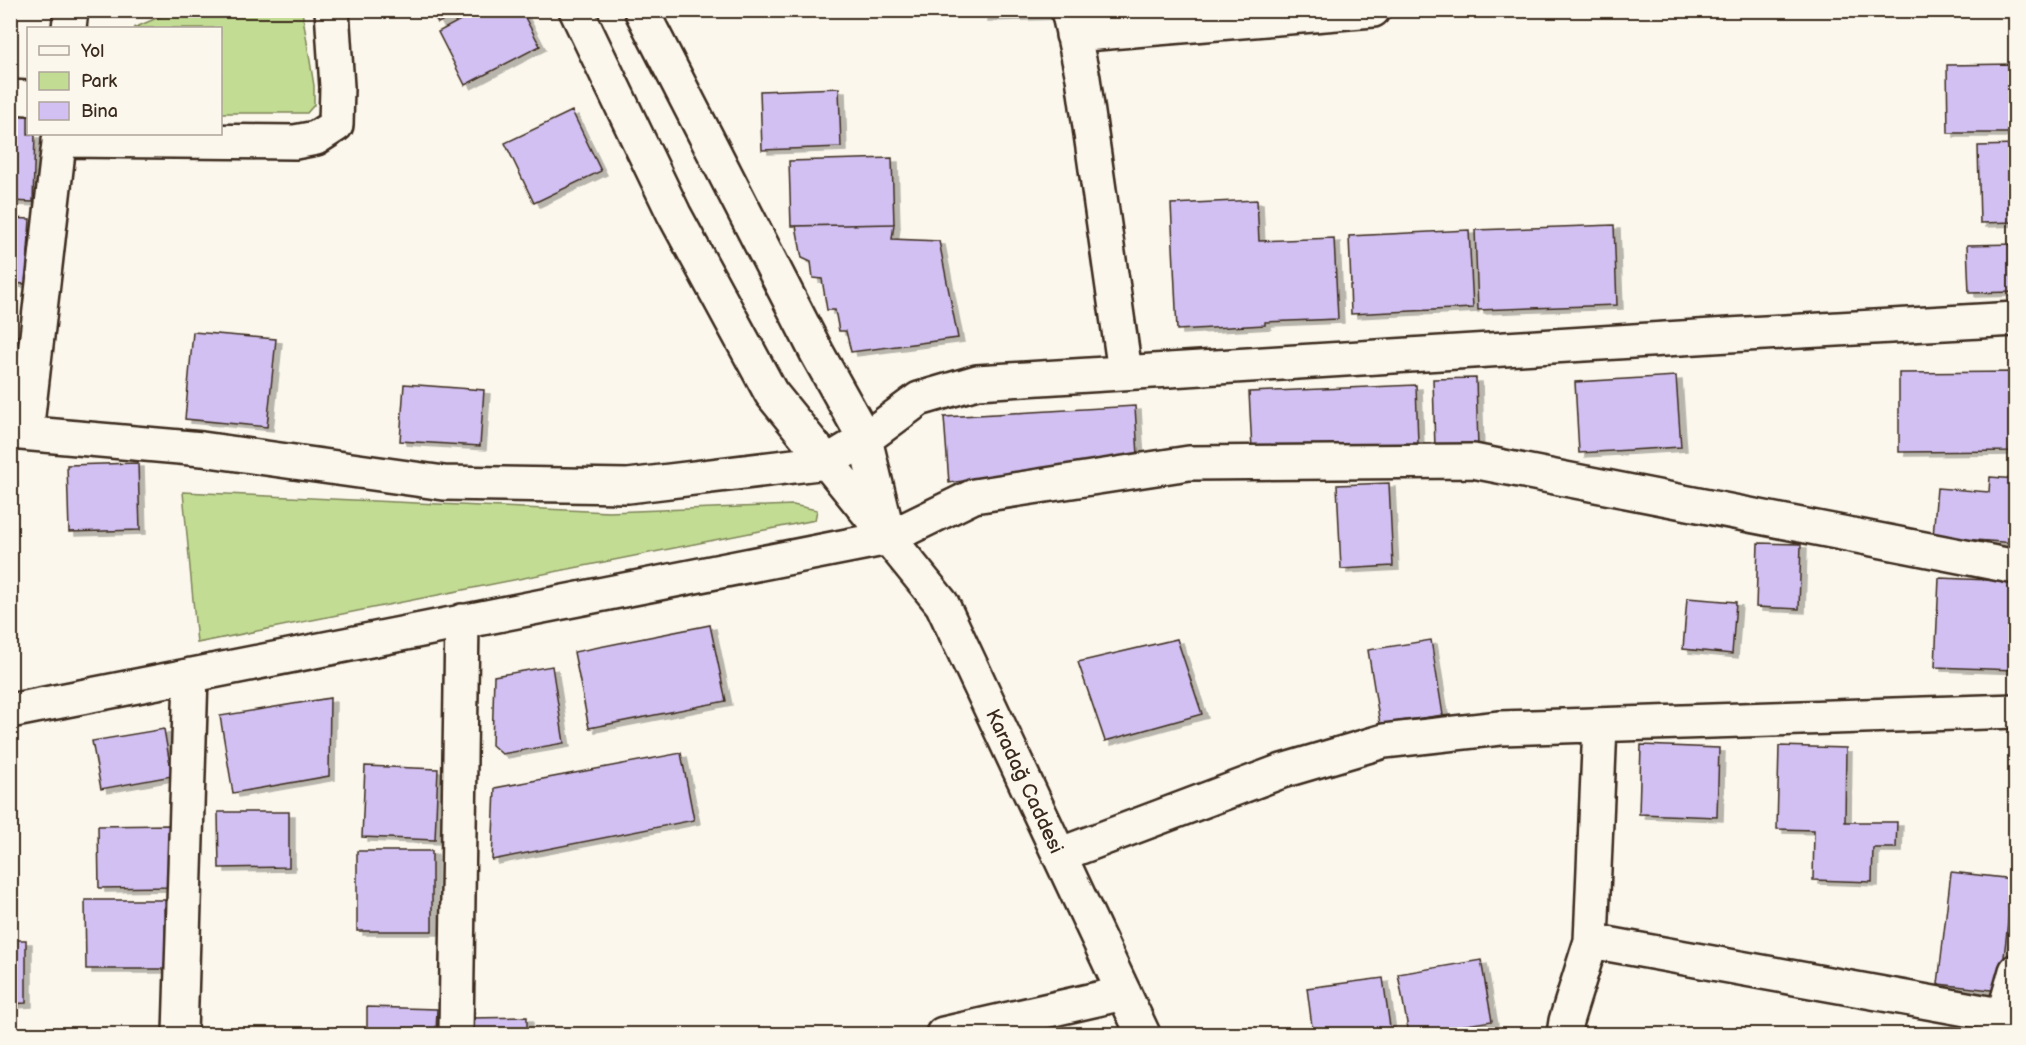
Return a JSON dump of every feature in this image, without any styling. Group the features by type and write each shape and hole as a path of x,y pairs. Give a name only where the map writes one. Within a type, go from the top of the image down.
{"street":[{"path":"69,27 70,10"},
{"path":"332,10 337,87 336,125 316,138 295,142 60,137 19,433 202,449 444,483 628,486 827,462 865,440 919,399 977,382 2016,319"},
{"name":"Karadağ Caddesi","path":"576,10 674,214 771,393 942,604 1143,1035"},
{"path":"641,10 811,343 865,440 888,538"},
{"path":"1125,372 1083,78 1070,23 1373,10"},
{"path":"10,97 27,98"},
{"path":"10,711 888,538 974,496 1189,463 1473,461 2016,567"},
{"path":"456,1035 462,621"},
{"path":"180,1035 191,675"},
{"path":"1059,855 1282,771 1384,741 1500,728 2016,711"},
{"path":"1564,1035 1566,1021 1592,941 1600,725"},
{"path":"1592,941 2006,1023 2016,971"},
{"path":"943,1035 1124,993"}],"green space":[{"path":"175,10 302,11 314,86 314,105 307,113 222,113 222,27 136,27"},
{"path":"183,492 609,512 793,505 817,510 815,520 197,643"}],"building":[{"path":"431,10 463,10 438,23"},
{"path":"479,10 521,10 540,46 465,85 438,32"},
{"path":"982,10 1058,10 1058,15 982,17"},
{"path":"2016,64 2016,133 1948,133 1947,65"},
{"path":"839,88 841,147 762,150 760,91"},
{"path":"572,111 601,171 534,203 505,143"},
{"path":"10,113 27,114 27,135 35,135 33,202 10,201"},
{"path":"2016,145 2016,222 1980,223 1978,146"},
{"path":"892,158 894,224 791,226 789,161"},
{"path":"1257,200 1259,241 1334,238 1338,319 1265,322 1265,325 1177,330 1171,204"},
{"path":"10,218 30,219 26,284 10,283"},
{"path":"894,224 892,239 939,241 958,338 851,352 846,331 839,331 835,310 827,310 822,279 813,278 811,262 802,258 796,226"},
{"path":"1614,225 1617,305 1478,310 1475,230"},
{"path":"1469,230 1473,308 1351,314 1349,236"},
{"path":"2016,244 2016,292 1969,293 1967,245"},
{"path":"193,332 276,339 267,427 185,419"},
{"path":"10,335 18,336 12,402 10,402"},
{"path":"2016,372 2016,451 1899,452 1899,373"},
{"path":"1676,376 1681,447 1579,453 1575,382"},
{"path":"1476,378 1478,447 1435,449 1433,379"},
{"path":"404,384 484,390 480,446 400,441"},
{"path":"1416,385 1418,443 1252,450 1249,392"},
{"path":"1135,406 1138,456 949,483 944,417"},
{"path":"138,463 140,530 69,532 67,465"},
{"path":"1990,477 2016,479 2016,543 1933,537 1937,488 1989,492"},
{"path":"1389,483 1393,566 1341,569 1337,485"},
{"path":"1758,543 1801,544 1799,609 1756,607"},
{"path":"1939,578 2016,581 2015,670 1935,667"},
{"path":"1687,598 1736,602 1732,654 1683,649"},
{"path":"710,625 726,701 589,728 574,652"},
{"path":"1177,639 1202,714 1105,741 1078,662"},
{"path":"1431,640 1443,715 1380,724 1368,650"},
{"path":"552,666 564,743 502,754 492,745 494,676"},
{"path":"330,698 329,776 233,793 220,716"},
{"path":"164,729 172,776 101,789 92,741"},
{"path":"1641,745 1719,748 1717,817 1639,814"},
{"path":"1779,746 1846,748 1845,822 1897,822 1896,848 1873,848 1872,882 1813,880 1814,830 1777,829"},
{"path":"681,753 694,820 492,860 495,788"},
{"path":"365,766 438,769 435,840 362,837"},
{"path":"218,812 289,812 289,867 219,868"},
{"path":"169,825 170,887 99,888 98,826"},
{"path":"357,851 432,851 432,931 357,931"},
{"path":"1951,872 2013,879 2000,991 1938,984"},
{"path":"85,900 165,900 166,969 86,969"},
{"path":"10,940 26,940 26,1003 10,1004"},
{"path":"1481,960 1492,1021 1409,1034 1398,974"},
{"path":"1383,978 1391,1034 1313,1034 1307,988"},
{"path":"367,1007 437,1009 436,1034 367,1034"},
{"path":"527,1017 527,1034 470,1034 470,1018"}]}
